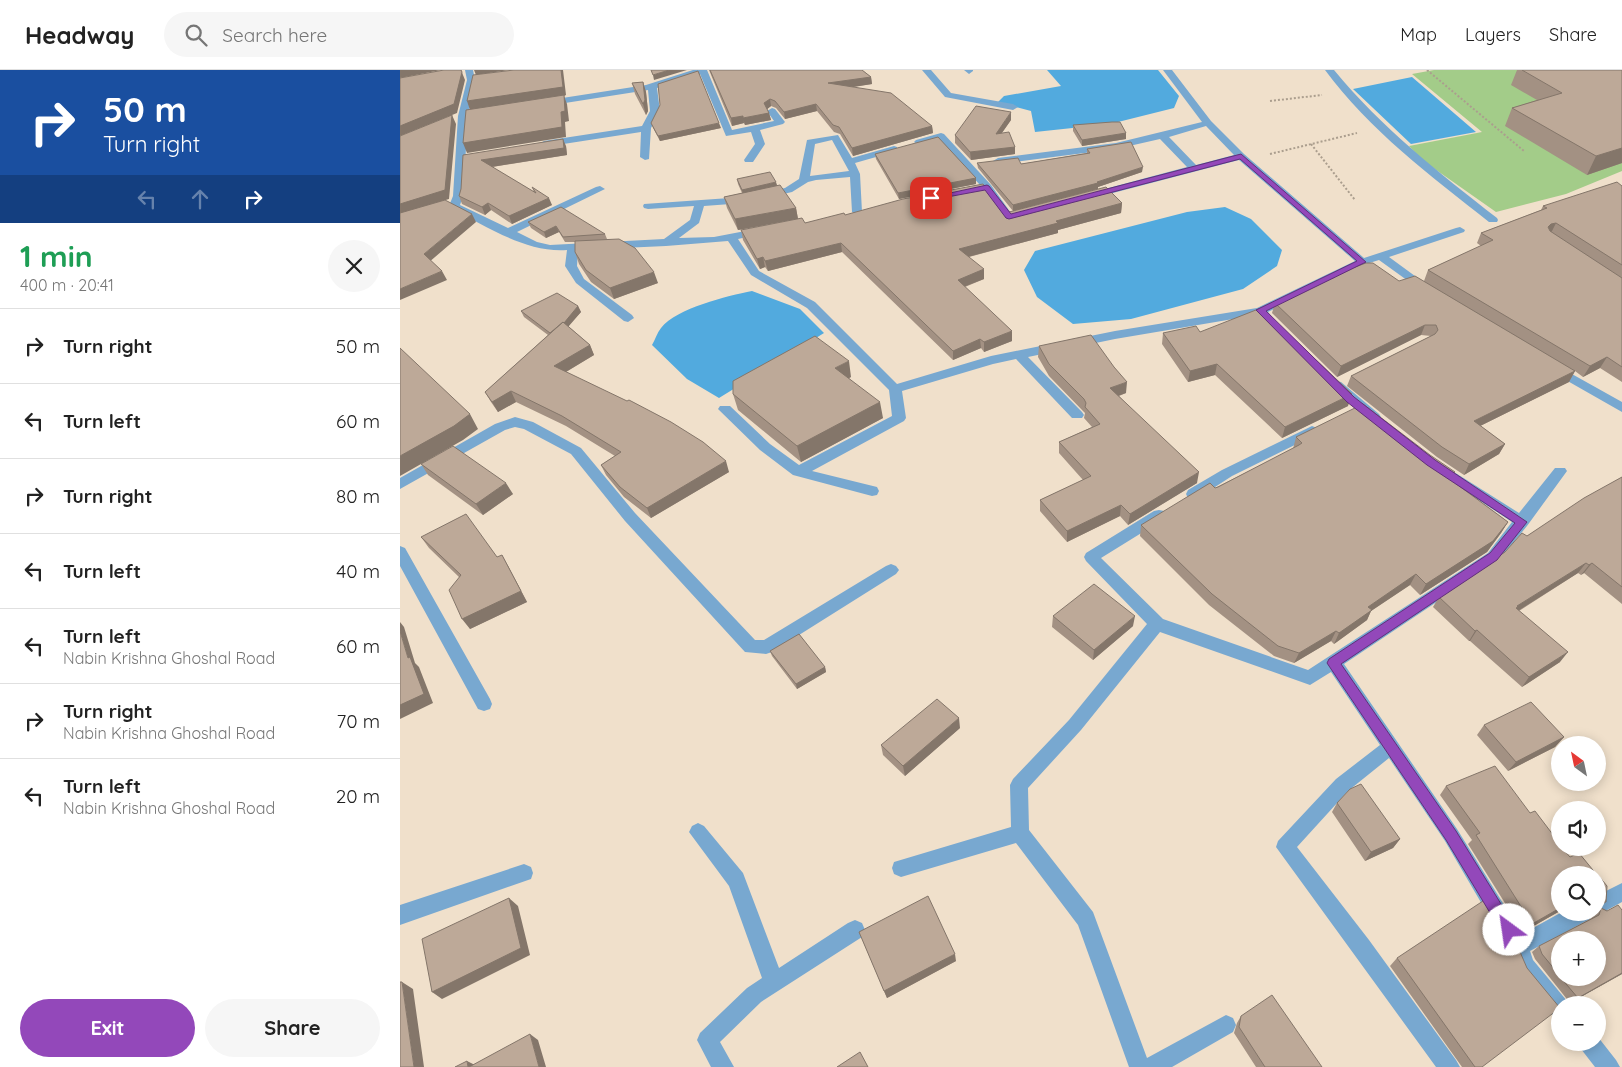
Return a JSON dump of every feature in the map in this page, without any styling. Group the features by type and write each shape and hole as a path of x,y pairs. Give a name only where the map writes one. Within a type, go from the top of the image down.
{"street":[{"path":"541,104 652,86 703,70 729,134 780,122 772,111"},
{"path":"926,70 948,95 1013,107"},
{"path":"1167,70 1208,123 1244,159 1362,262"},
{"path":"1329,70 1347,92 1411,155 1493,220"},
{"path":"473,76 463,117 466,158 454,206 540,246 573,248 714,240 770,229"},
{"path":"645,157 646,128 655,111 652,86"},
{"path":"976,164 1116,146 1208,123"},
{"path":"533,146 646,128"},
{"path":"749,160 760,144 755,129"},
{"path":"849,162 941,136 976,164 987,187 1009,217 1037,210"},
{"path":"1162,136 1194,169"},
{"path":"804,180 810,142 835,137 855,174 857,212"},
{"path":"1083,198 1194,169 1244,159"},
{"path":"648,206 744,200 788,190 804,180 816,177 855,174"},
{"path":"950,194 987,187"},
{"path":"511,232 600,189"},
{"path":"439,207 455,202"},
{"path":"666,243 695,221 700,202"},
{"path":"895,389 991,360 1115,335 1260,310 1362,262 1460,230"},
{"path":"731,237 755,273 811,305 895,389 899,418 798,472"},
{"path":"573,248 571,266 580,281 628,318"},
{"path":"1380,256 1433,293"},
{"path":"1260,310 1274,324"},
{"path":"1019,355 1077,415"},
{"path":"1541,360 1622,408"},
{"path":"1352,377 1333,382 1356,409 1384,426"},
{"path":"725,409 765,447 798,472 872,491"},
{"path":"400,484 500,427 515,422 528,425 576,451 630,517 751,647 766,647 891,570"},
{"path":"1184,500 1227,473 1325,425"},
{"path":"1423,456 1522,522"},
{"path":"1168,510 1091,557 1157,624 1310,678 1494,556 1560,471"},
{"path":"400,552 484,704"},
{"path":"1140,1067 1086,919 1020,832 1019,785 1076,725 1157,624"},
{"path":"1334,663 1451,835 1518,946 1526,967 1551,997"},
{"path":"1391,746 1342,784 1285,846 1362,946 1449,1067"},
{"path":"698,832 736,880 774,982"},
{"path":"901,868 1020,832"},
{"path":"400,915 524,873"},
{"path":"1606,901 1622,892"},
{"path":"1518,946 1566,921"},
{"path":"723,1067 707,1040 754,995 855,930"},
{"path":"1151,1067 1226,1025"},
{"path":"1595,1051 1608,1067"}],"path":[{"path":"1427,70 1524,151"},
{"path":"1270,101 1347,92"},
{"path":"1244,159 1345,135 1384,129"},
{"path":"1312,144 1355,200"}],"green space":[{"path":"1434,70 1612,70 1622,76 1622,171 1566,194 1496,212 1422,160 1409,146 1482,132 1412,74"}],"water":[{"path":"1047,70 1158,70 1179,96 1174,108 1110,124 1035,132 1031,111 998,102 1004,96 1061,86"},
{"path":"1412,77 1476,132 1411,144 1353,89"},
{"path":"1225,207 1251,219 1282,250 1277,266 1243,289 1131,319 1073,324 1037,297 1024,270 1035,251 1187,212"},
{"path":"752,291 800,309 824,333 719,398 687,379 652,345 661,328 678,314 703,304"}],"building":[{"path":"444,70 461,70 462,72 454,104 400,126 400,78"},
{"path":"514,70 561,70 563,87 467,101 473,75"},
{"path":"651,70 669,70 653,75"},
{"path":"710,70 862,70 871,77 828,83 891,93 932,126 852,148 839,127 833,125 816,104 784,112 775,101 770,99 764,103 769,113 743,118 743,116 731,118"},
{"path":"1522,70 1622,70 1622,148 1596,156 1512,108 1562,93"},
{"path":"698,71 719,123 658,136 651,123 660,105 658,84"},
{"path":"643,82 645,100 643,104 632,83"},
{"path":"564,95 565,111 561,112 562,127 463,143 466,110"},
{"path":"976,106 1011,112 996,134 1009,132 1015,147 970,152 955,135"},
{"path":"452,115 445,190 400,204 400,136"},
{"path":"1120,122 1126,133 1082,140 1073,125"},
{"path":"938,137 976,178 898,193 875,154"},
{"path":"563,139 564,148 481,160 536,193 532,187 549,198 509,216 488,203 482,207 459,196 463,155"},
{"path":"1131,142 1143,167 1098,183 1013,205 977,163 1018,158 1021,164 1090,153 1087,149"},
{"path":"770,172 776,182 742,190 737,179"},
{"path":"1617,182 1622,186 1622,265 1556,223 1548,227 1550,231 1622,278 1622,367 1607,357 1590,366 1428,270 1493,240 1481,233 1547,208 1543,206"},
{"path":"983,184 1003,211 1009,212 1106,187 1122,203 1056,221 1058,223 959,249 984,269 958,280 1012,331 984,342 980,339 953,351 841,243 765,261 763,257 757,259 741,230 802,218 805,223 844,213 845,215 903,199"},
{"path":"780,185 796,208 735,219 724,197"},
{"path":"445,200 472,214 424,254 442,271 400,289 400,213"},
{"path":"561,207 605,234 563,237 556,226 544,232 528,222"},
{"path":"619,239 635,248 654,272 610,288 586,270 575,252 575,241"},
{"path":"1366,263 1373,263 1399,281 1415,276 1575,371 1474,421 1505,444 1469,464 1442,447 1351,376 1435,334 1438,330 1436,325 1425,325 1341,366 1275,303 1335,277 1333,275"},
{"path":"557,293 578,306 564,323 550,333 521,311"},
{"path":"1261,308 1352,394 1285,427 1217,364 1190,371 1163,333 1196,326 1200,332"},
{"path":"563,322 590,345 554,366 627,401 629,400 671,422 703,442 726,461 647,508 620,487 601,465 621,452 562,416 511,391 492,402 485,392"},
{"path":"1091,335 1127,382 1110,388 1199,472 1130,514 1121,505 1067,531 1040,500 1091,476 1059,442 1100,424 1085,407 1084,399 1049,364 1039,346"},
{"path":"815,336 849,361 835,368 880,402 797,446 733,394 733,381"},
{"path":"400,348 470,414 454,426 400,456"},
{"path":"1363,404 1455,472 1447,477 1508,522 1493,541 1426,584 1416,574 1368,607 1372,610 1339,633 1336,631 1299,653 1278,646 1212,594 1141,525 1210,483 1215,488 1218,487 1299,445 1302,443 1296,437"},
{"path":"453,446 506,483 476,504 421,464"},
{"path":"1622,477 1622,587 1592,563 1589,565 1586,563 1517,606 1516,608 1568,652 1529,677 1439,597 1505,552 1522,533 1527,536 1584,498"},
{"path":"466,514 497,557 502,555 521,591 462,619 449,590 461,575 421,537"},
{"path":"1094,584 1135,616 1094,650 1053,616"},
{"path":"400,631 408,658 410,657 424,694 400,705"},
{"path":"799,634 825,667 796,684 770,651"},
{"path":"937,699 959,718 903,766 881,745"},
{"path":"1531,702 1563,736 1551,736 1551,744 1516,762 1484,725"},
{"path":"1495,766 1530,813 1535,811 1551,832 1551,856 1581,856 1590,866 1551,866 1551,913 1532,924 1476,835 1480,833 1446,786"},
{"path":"1361,784 1400,839 1371,852 1337,803 1350,789"},
{"path":"928,896 955,954 884,991 859,932"},
{"path":"1489,897 1517,945 1527,968 1551,997 1551,1015 1482,1067 1475,1067 1397,958"},
{"path":"509,898 521,948 432,992 422,939"},
{"path":"1618,905 1622,910 1622,973 1606,982 1606,931 1568,931 1587,921 1606,921 1607,911"},
{"path":"1551,940 1551,965 1542,954 1539,946"},
{"path":"400,982 402,982 414,1067 400,1067"},
{"path":"1568,986 1599,986 1582,996 1576,996"},
{"path":"1272,995 1322,1067 1265,1067 1239,1027 1241,1016"},
{"path":"530,1034 539,1067 469,1067"},
{"path":"860,1052 868,1067 837,1067"},
{"path":"467,1061 468,1067 455,1067"}],"route":[{"path":"931,198 987,187 1009,217 1241,156 1289,196 1362,262 1260,310 1351,400 1431,462 1522,522 1494,556 1334,663 1451,835 1509,930"}]}
